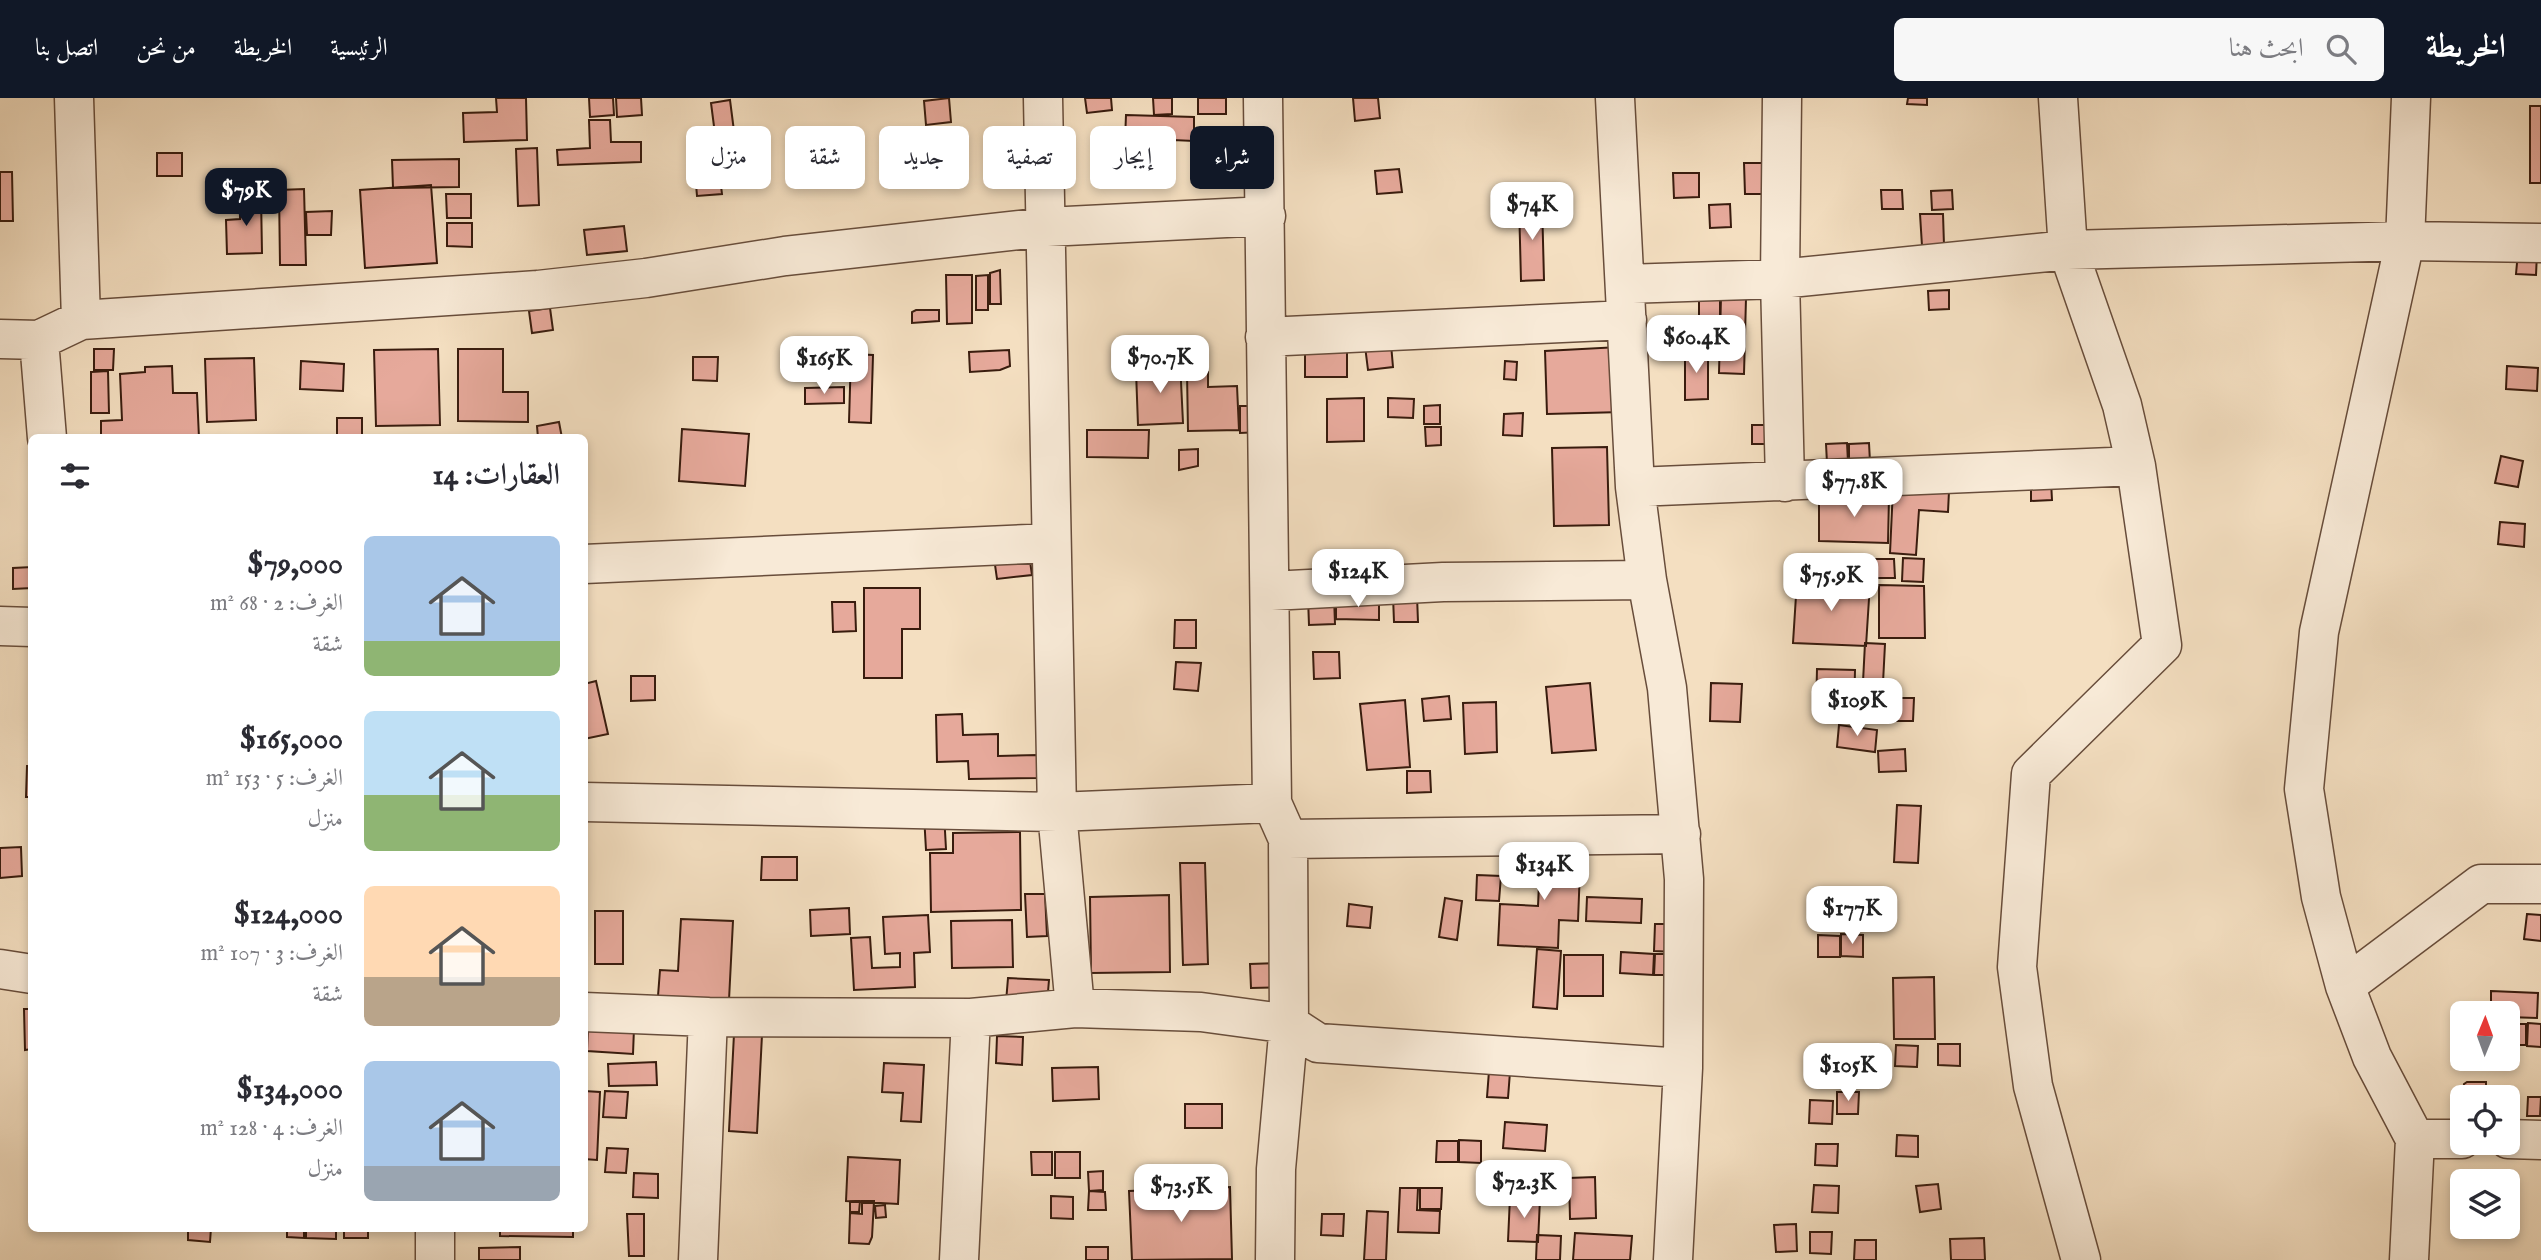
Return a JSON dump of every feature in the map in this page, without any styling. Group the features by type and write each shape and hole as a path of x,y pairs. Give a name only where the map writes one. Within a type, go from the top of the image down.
{"street":[{"path":"74,98 80,320"},
{"path":"1043,98 1057,812 1075,1008"},
{"path":"1263,98 1272,803 1288,839 1289,1024 1276,1169 1275,1260"},
{"path":"1615,98 1635,487 1647,580 1667,688 1681,834 1686,968 1673,1260"},
{"path":"1782,98 1780,279 1786,482"},
{"path":"2059,98 2068,250 2122,405 2136,466 2162,645 2031,774 2017,967 2033,1086 2081,1260"},
{"path":"2409,1260 2416,1139 2372,1057 2345,986 2321,897 2304,789 2319,632 2405,241 2412,98"},
{"path":"0,339 39,340 80,320 538,290 646,278 785,256 1047,227 1266,216"},
{"path":"1265,337 1626,302 1780,279 2068,250 2405,241 2541,243"},
{"path":"39,340 47,434"},
{"path":"1635,487 2136,466"},
{"path":"588,564 1051,542"},
{"path":"1271,591 1443,582 1647,580"},
{"path":"0,626 28,627"},
{"path":"588,802 1057,812 1272,803"},
{"path":"1288,839 1681,834"},
{"path":"2345,986 2481,884 2541,884"},
{"path":"0,969 28,973"},
{"path":"588,1012 708,1017 971,1018 1075,1008 1201,1012 1289,1024 1318,1043 1683,1068"},
{"path":"698,1260 708,1017"},
{"path":"960,1260 971,1018"},
{"path":"2416,1139 2450,1139"},
{"path":"2520,1139 2541,1140"},
{"path":"435,1232 435,1260"}],"building":[{"path":"496,98 526,98 527,140 464,142 463,113 497,112"},
{"path":"589,98 613,98 614,115 590,117"},
{"path":"616,98 641,98 642,115 617,117"},
{"path":"949,98 951,122 926,125 924,101"},
{"path":"1085,98 1111,98 1112,110 1087,113"},
{"path":"1153,98 1172,98 1172,114 1154,115"},
{"path":"1198,98 1226,98 1226,114 1198,114"},
{"path":"1353,98 1378,98 1380,118 1355,121"},
{"path":"1908,98 1927,98 1927,105 1907,104"},
{"path":"730,100 733,126 714,126 711,103"},
{"path":"2530,106 2541,106 2541,183 2530,183"},
{"path":"1126,115 1194,117 1194,126 1190,126 1190,141 1176,140 1176,126 1126,126"},
{"path":"589,120 610,120 611,142 641,142 641,162 558,165 557,150 590,148"},
{"path":"537,148 539,205 518,206 516,149"},
{"path":"157,153 182,153 182,176 157,176"},
{"path":"459,159 459,187 393,188 392,160"},
{"path":"1744,163 1771,163 1772,194 1745,194"},
{"path":"1399,169 1402,192 1377,194 1375,171"},
{"path":"0,172 12,172 13,221 0,221"},
{"path":"1673,173 1699,173 1699,197 1674,198"},
{"path":"431,185 437,263 365,268 360,190"},
{"path":"304,189 306,265 280,265 279,190"},
{"path":"696,189 721,189 722,194 697,196"},
{"path":"1881,190 1902,190 1903,209 1882,209"},
{"path":"1952,190 1953,209 1932,210 1931,191"},
{"path":"446,194 471,194 471,218 447,218"},
{"path":"240,196 261,196 262,253 227,254 226,220 240,219"},
{"path":"1542,202 1544,280 1521,281 1519,203"},
{"path":"1730,204 1731,227 1710,228 1709,205"},
{"path":"332,211 331,235 307,235 306,212"},
{"path":"1920,214 1943,214 1944,245 1922,246"},
{"path":"447,223 472,223 472,247 447,246"},
{"path":"624,226 627,251 587,255 584,230"},
{"path":"2518,252 2537,253 2536,275 2516,274"},
{"path":"1000,270 1001,304 990,304 990,273"},
{"path":"946,275 972,275 972,323 947,324"},
{"path":"988,275 988,310 976,310 976,276"},
{"path":"1949,290 1949,309 1929,310 1928,291"},
{"path":"1699,295 1720,296 1720,318 1699,316"},
{"path":"1721,297 1746,298 1744,374 1719,373"},
{"path":"550,308 553,330 532,333 529,311"},
{"path":"939,310 939,321 912,323 912,312"},
{"path":"1391,344 1393,367 1368,370 1365,346"},
{"path":"1305,346 1347,347 1347,377 1305,377"},
{"path":"1619,347 1622,412 1547,414 1545,351"},
{"path":"94,349 114,349 113,370 94,370"},
{"path":"438,349 440,425 376,426 374,350"},
{"path":"458,349 503,349 503,392 528,392 528,422 458,421"},
{"path":"1009,350 1010,366 1000,370 970,372 969,352"},
{"path":"1685,351 1708,351 1708,399 1685,400"},
{"path":"851,354 873,355 871,423 849,422"},
{"path":"693,357 718,357 717,381 693,380"},
{"path":"254,358 256,420 207,422 205,359"},
{"path":"301,361 344,364 343,391 300,389"},
{"path":"1180,361 1183,423 1138,425 1136,371 1157,370 1156,363"},
{"path":"1505,361 1517,362 1516,380 1504,379"},
{"path":"172,366 173,393 197,393 199,434 101,434 101,421 122,420 120,374 145,372 145,367"},
{"path":"2507,366 2538,368 2537,391 2506,389"},
{"path":"108,371 109,413 91,413 91,372"},
{"path":"1208,372 1208,387 1237,386 1239,430 1188,431 1187,373"},
{"path":"844,387 844,403 805,404 805,388"},
{"path":"1364,398 1364,441 1327,442 1327,399"},
{"path":"1388,398 1414,399 1413,418 1388,417"},
{"path":"1440,405 1440,424 1424,424 1424,406"},
{"path":"1240,406 1262,406 1262,432 1240,433"},
{"path":"1523,413 1522,436 1503,435 1504,414"},
{"path":"337,418 362,418 362,434 337,434"},
{"path":"559,422 561,434 538,434 537,426"},
{"path":"1752,425 1772,425 1773,444 1752,444"},
{"path":"1425,427 1441,427 1441,445 1426,446"},
{"path":"682,429 749,434 745,486 679,481"},
{"path":"1087,430 1149,430 1148,458 1087,457"},
{"path":"1847,443 1848,462 1827,463 1826,444"},
{"path":"1869,443 1870,462 1849,463 1849,444"},
{"path":"1607,447 1609,525 1554,526 1552,448"},
{"path":"1198,449 1198,466 1179,470 1179,450"},
{"path":"2501,456 2523,461 2518,487 2495,483"},
{"path":"2051,481 2052,500 2031,501 2031,482"},
{"path":"1893,488 1949,491 1948,512 1919,510 1916,555 1890,553"},
{"path":"1819,496 1889,497 1888,543 1819,541"},
{"path":"2500,522 2525,524 2524,547 2498,544"},
{"path":"1028,547 1032,575 997,579 993,551"},
{"path":"1903,558 1924,559 1923,582 1902,581"},
{"path":"1873,559 1894,559 1895,578 1874,578"},
{"path":"28,567 28,588 13,589 13,568"},
{"path":"1797,580 1870,583 1866,646 1793,643"},
{"path":"1879,585 1924,586 1925,638 1879,638"},
{"path":"864,588 920,588 920,629 902,629 902,678 864,678"},
{"path":"1393,596 1417,596 1418,622 1394,622"},
{"path":"1334,597 1335,624 1309,625 1308,598"},
{"path":"1336,599 1379,599 1379,620 1336,619"},
{"path":"832,602 855,602 856,631 833,632"},
{"path":"1175,620 1196,620 1196,648 1174,648"},
{"path":"1865,643 1885,644 1883,683 1863,682"},
{"path":"1313,652 1339,652 1340,678 1314,679"},
{"path":"1176,662 1201,663 1198,691 1174,689"},
{"path":"1817,669 1855,670 1854,715 1816,714"},
{"path":"631,676 655,676 655,700 631,701"},
{"path":"596,681 608,734 588,738 588,683"},
{"path":"1590,683 1596,750 1552,753 1546,687"},
{"path":"1711,683 1742,684 1740,722 1710,721"},
{"path":"1449,696 1451,719 1424,721 1422,699"},
{"path":"1881,698 1914,698 1913,721 1881,721"},
{"path":"1405,700 1410,767 1367,770 1360,704"},
{"path":"1496,702 1497,752 1465,754 1463,703"},
{"path":"962,714 963,735 998,734 998,756 1037,755 1038,778 969,779 968,761 937,762 936,715"},
{"path":"1839,725 1877,730 1875,752 1837,747"},
{"path":"1905,749 1906,771 1879,772 1878,751"},
{"path":"27,766 28,766 28,797"},
{"path":"1407,771 1430,771 1431,792 1407,793"},
{"path":"1897,805 1921,806 1918,863 1894,862"},
{"path":"944,813 946,849 926,850 924,815"},
{"path":"1020,832 1021,910 931,912 930,853 953,853 953,833"},
{"path":"1541,839 1568,840 1567,869 1580,869 1578,921 1559,920 1558,948 1498,945 1500,904 1538,906"},
{"path":"21,847 22,876 0,878 0,848"},
{"path":"762,857 797,857 797,880 761,880"},
{"path":"1180,863 1205,863 1208,964 1183,965"},
{"path":"1477,875 1501,876 1499,901 1476,900"},
{"path":"1025,894 1045,894 1047,936 1027,937"},
{"path":"1169,895 1170,972 1091,973 1090,897"},
{"path":"1587,897 1642,899 1641,923 1586,921"},
{"path":"1445,898 1462,901 1457,940 1439,937"},
{"path":"1349,904 1372,907 1370,928 1347,926"},
{"path":"849,908 850,934 811,936 810,910"},
{"path":"595,911 623,911 623,964 595,964"},
{"path":"2527,914 2541,915 2541,941 2524,939"},
{"path":"928,915 930,952 914,953 915,987 854,990 851,938 870,937 872,968 900,967 900,953 885,954 883,917"},
{"path":"681,919 733,921 729,1000 658,996 660,970 678,971"},
{"path":"1012,920 1013,967 952,968 951,921"},
{"path":"1655,924 1676,924 1675,952 1654,951"},
{"path":"1841,934 1863,935 1863,957 1841,956"},
{"path":"1818,935 1840,936 1840,957 1818,957"},
{"path":"1537,949 1561,951 1557,1009 1533,1007"},
{"path":"1621,952 1654,954 1653,975 1620,973"},
{"path":"1655,954 1676,954 1676,975 1654,975"},
{"path":"1564,955 1603,955 1603,996 1564,996"},
{"path":"1284,963 1286,987 1251,988 1250,964"},
{"path":"1934,977 1935,1039 1894,1039 1893,978"},
{"path":"1008,978 1049,980 1047,1004 1006,1002"},
{"path":"2491,991 2538,993 2537,1018 2520,1017 2520,1001 2491,1001"},
{"path":"24,1009 28,1009 28,1050 25,1050"},
{"path":"2528,1023 2541,1024 2541,1047 2527,1046"},
{"path":"2520,1024 2526,1024 2526,1045 2520,1045"},
{"path":"588,1025 634,1028 633,1054 588,1051"},
{"path":"734,1034 762,1035 757,1133 729,1131"},
{"path":"997,1036 1023,1037 1022,1065 996,1063"},
{"path":"1938,1044 1960,1044 1960,1066 1938,1065"},
{"path":"1896,1045 1918,1046 1917,1067 1895,1066"},
{"path":"656,1062 657,1085 609,1086 608,1064"},
{"path":"884,1063 924,1065 921,1122 901,1121 903,1093 882,1092"},
{"path":"1098,1067 1099,1099 1053,1101 1052,1068"},
{"path":"1489,1071 1510,1072 1508,1098 1487,1097"},
{"path":"2467,1082 2486,1082 2486,1085 2464,1084"},
{"path":"588,1091 600,1092 597,1160 588,1159"},
{"path":"605,1091 628,1092 626,1118 603,1117"},
{"path":"1837,1092 1859,1092 1858,1114 1837,1114"},
{"path":"2528,1097 2541,1097 2540,1116 2527,1116"},
{"path":"1810,1100 1833,1101 1832,1124 1809,1123"},
{"path":"1185,1104 1222,1104 1222,1128 1185,1128"},
{"path":"1505,1122 1547,1125 1545,1151 1503,1148"},
{"path":"1897,1135 1918,1136 1918,1157 1896,1156"},
{"path":"1459,1140 1481,1141 1481,1163 1459,1162"},
{"path":"1437,1141 1458,1141 1458,1162 1436,1162"},
{"path":"1816,1144 1838,1144 1837,1166 1815,1165"},
{"path":"607,1148 628,1149 626,1173 605,1172"},
{"path":"1031,1152 1052,1152 1052,1175 1032,1175"},
{"path":"1055,1152 1080,1152 1080,1178 1055,1178"},
{"path":"848,1157 900,1160 898,1204 846,1201"},
{"path":"1103,1171 1103,1190 1089,1191 1088,1172"},
{"path":"634,1173 658,1174 658,1198 633,1197"},
{"path":"1595,1177 1596,1218 1570,1219 1569,1178"},
{"path":"1938,1184 1941,1209 1920,1212 1916,1186"},
{"path":"1814,1185 1839,1186 1838,1213 1812,1212"},
{"path":"1230,1187 1232,1259 1132,1260 1129,1191"},
{"path":"1400,1188 1418,1188 1417,1210 1440,1211 1439,1233 1398,1232"},
{"path":"1420,1188 1442,1188 1441,1209 1420,1209"},
{"path":"1089,1191 1105,1192 1106,1210 1088,1210"},
{"path":"1051,1196 1073,1197 1073,1219 1051,1218"},
{"path":"1510,1197 1540,1199 1538,1242 1508,1241"},
{"path":"860,1201 859,1212 850,1212 850,1202"},
{"path":"862,1201 874,1201 872,1237 869,1244 849,1243 850,1213 862,1214"},
{"path":"885,1205 886,1217 876,1218 875,1206"},
{"path":"1367,1211 1388,1212 1386,1260 1364,1260"},
{"path":"627,1214 644,1214 644,1256 629,1256"},
{"path":"1322,1214 1344,1214 1343,1236 1321,1235"},
{"path":"1796,1224 1797,1251 1776,1252 1774,1225"},
{"path":"188,1232 211,1232 210,1242 188,1240"},
{"path":"287,1232 304,1232 304,1238 287,1237"},
{"path":"306,1232 336,1232 336,1239 306,1238"},
{"path":"344,1232 368,1232 368,1238 344,1238"},
{"path":"500,1232 573,1232 573,1237 500,1236"},
{"path":"1810,1232 1832,1232 1831,1254 1810,1253"},
{"path":"1575,1233 1632,1236 1630,1260 1573,1260"},
{"path":"1537,1235 1561,1236 1560,1260 1536,1260"},
{"path":"1984,1238 1985,1260 1951,1260 1950,1239"},
{"path":"1855,1240 1876,1240 1876,1260 1854,1260"},
{"path":"520,1247 520,1260 479,1260 479,1248"},
{"path":"1086,1247 1108,1247 1108,1260 1086,1260"}]}
